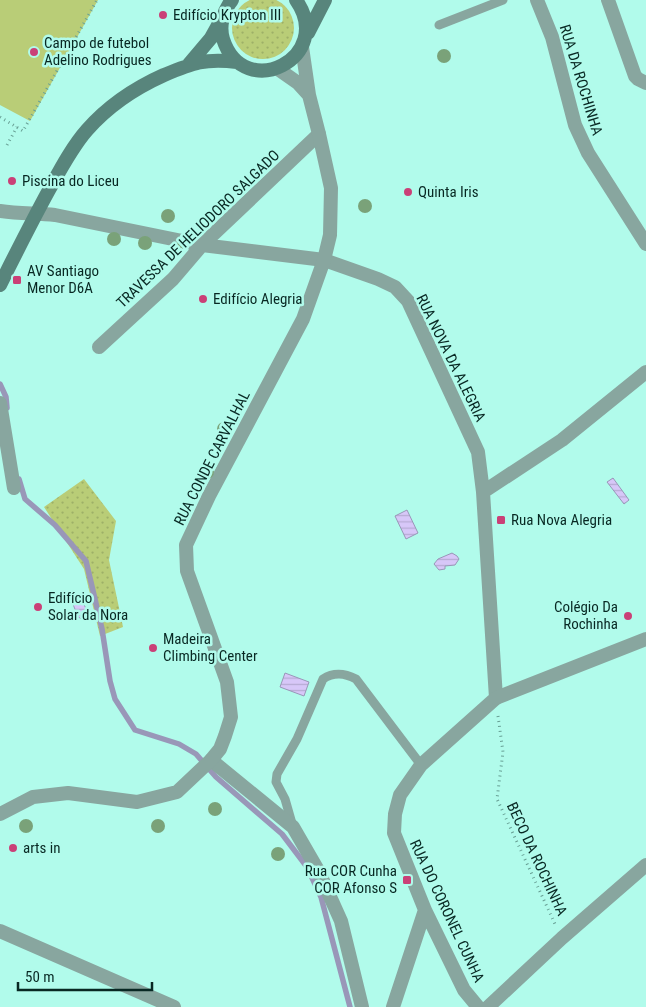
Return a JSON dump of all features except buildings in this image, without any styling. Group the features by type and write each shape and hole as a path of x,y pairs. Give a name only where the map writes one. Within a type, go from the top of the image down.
{"main road":[{"path":"189,64 211,38 232,0"},
{"path":"296,0 305,17 304,41"},
{"path":"222,17 221,34 226,50 237,62 246,68 257,71 278,68 293,60 324,0"},
{"path":"0,285 74,147 100,117 128,94 189,64 220,60 237,62"}],"street":[{"name":"RUA DA ROCHINHA","path":"537,0 552,37 575,125 588,153 646,244"},
{"path":"608,0 635,76 646,83"},
{"name":"RUA CONDE CARVALHAL","path":"0,814 33,797 68,793 137,802 151,800 177,792 220,749 231,717 227,682 188,571 186,545 209,496 303,319 324,260 330,234 331,188 309,95 304,41"},
{"path":"278,68 298,83 309,95"},
{"name":"TRAVESSA DE HELIODORO SALGADO","path":"99,347 173,279 202,246 319,134"},
{"name":"RUA NOVA DA ALEGRIA","path":"0,211 17,214 37,213 55,215 202,246 324,260 378,278 395,287 408,301 478,452 483,492 496,698"},
{"path":"483,492 562,440 646,372"},
{"path":"0,403 14,488"},
{"name":"RUA DO CORONEL CUNHA","path":"478,1007 464,990 425,910 394,833 395,814 400,795 421,765 496,698 646,639"},
{"path":"211,760 293,827 319,872 342,921 362,1007"},
{"path":"488,1007 562,938 646,865"},
{"path":"393,1007 425,910"},
{"path":"0,931 174,1007"}],"lane":[{"path":"439,25 503,0"},
{"path":"293,827 285,798 276,782 278,774 297,739 323,679 330,675 346,674 356,679 421,765"}],"path":[{"path":"0,118 23,131 97,0"},
{"path":"7,145 17,127"},
{"name":"BECO DA ROCHINHA","path":"496,698 503,752 497,799 538,891 562,938"}],"green space":[{"path":"263,-3 275,-1 285,6 292,16 294,28 292,40 285,50 275,57 263,59 251,57 241,50 234,40 232,28 234,16 241,6 251,-1"},
{"name":"Campo de futebol Adelino Rodrigues","path":"0,0 98,0 30,121 0,105"},
{"path":"84,479 116,521 109,560 123,627 100,636 84,569 44,507"}],"shaded area":[{"path":"613,478 629,500 624,504 607,482"},
{"path":"407,510 418,533 406,539 395,516"},
{"path":"452,553 459,559 455,565 445,566 445,569 439,570 434,564 438,559"},
{"path":"80,596 88,613 82,619 78,617 71,599"},
{"path":"285,673 309,682 304,696 280,687"}],"waterway":[{"path":"0,384 6,397 7,408"},
{"path":"19,479 25,499 55,525 86,561 102,629 110,681 115,699 135,730 179,744 196,754 216,777 282,834 307,867 321,897 350,1007"}],"place":[{"name":"Edifício Krypton III","path":"163,15"},
{"name":"Campo de futebol Adelino Rodrigues","path":"34,52"},
{"name":"Piscina do Liceu","path":"12,181"},
{"name":"Quinta Iris","path":"408,192"},
{"name":"AV Santiago Menor D6A","path":"17,280"},
{"name":"Edifício Alegria","path":"203,299"},
{"name":"Rua Nova Alegria","path":"501,520"},
{"name":"Edifício Solar da Nora","path":"38,607"},
{"name":"Colégio Da Rochinha","path":"628,616"},
{"name":"Madeira Climbing Center","path":"153,648"},
{"name":"arts in","path":"13,848"},
{"name":"Rua COR Cunha COR Afonso S","path":"407,880"}]}
